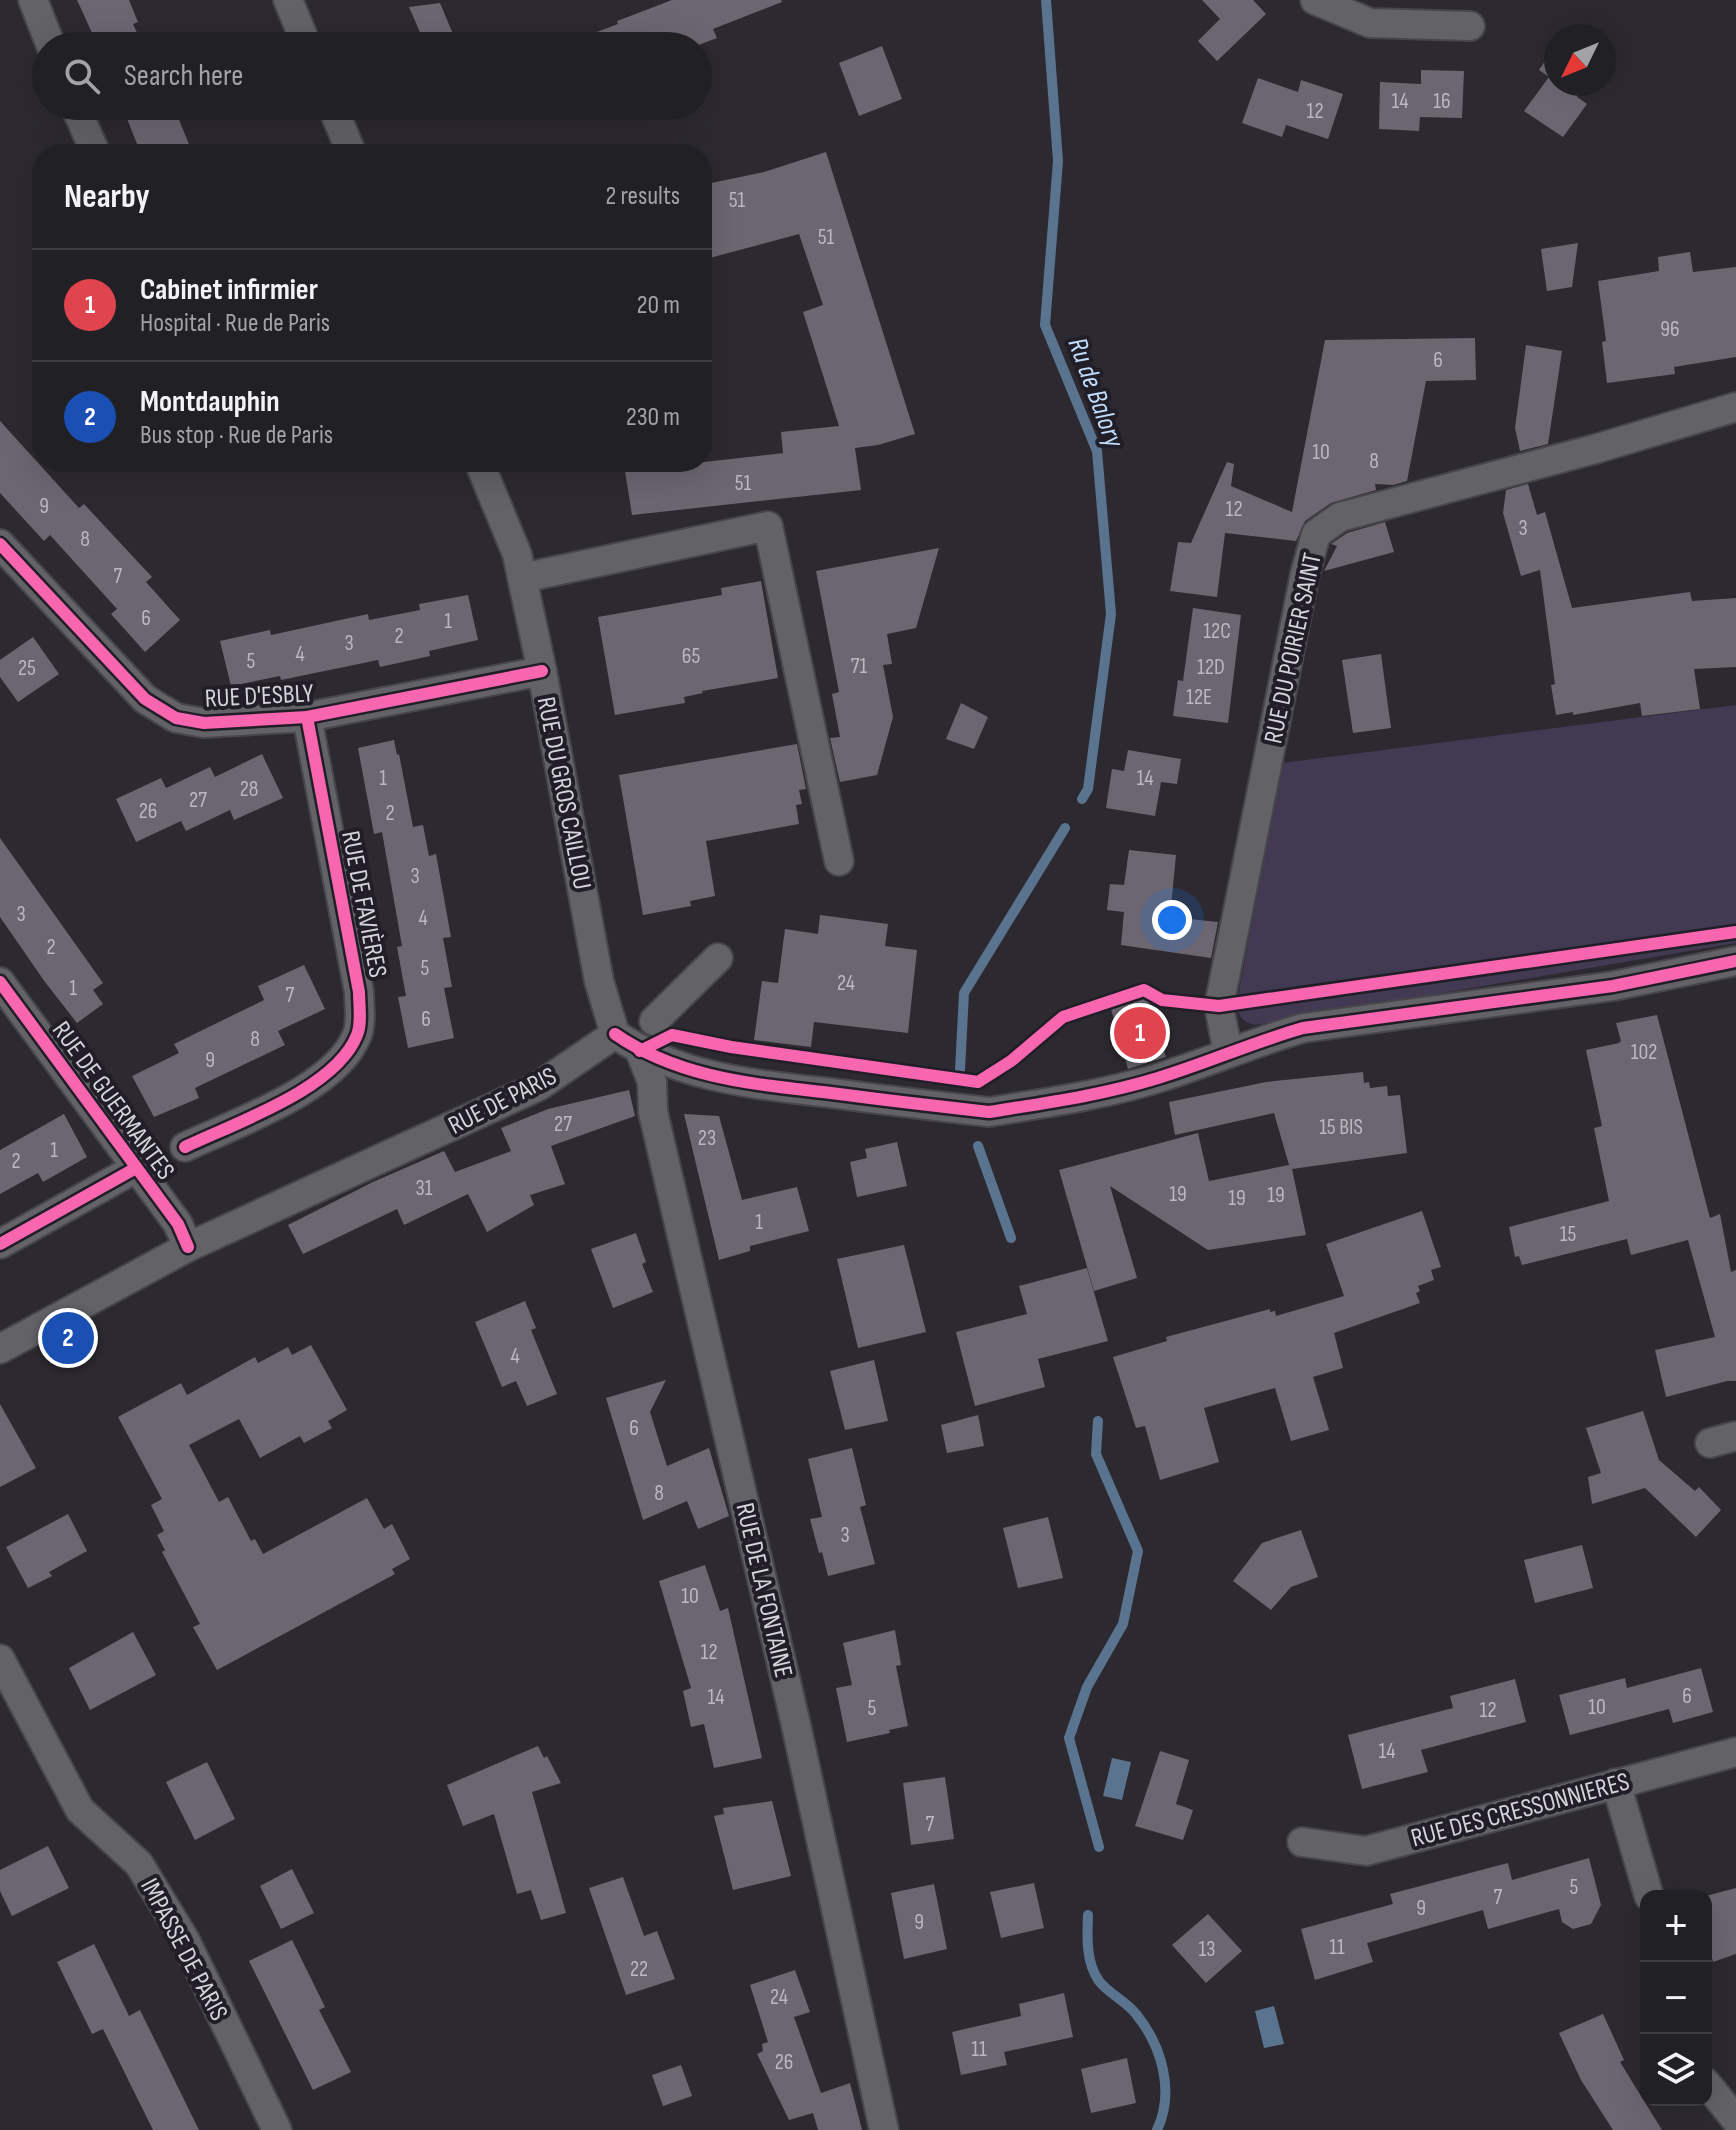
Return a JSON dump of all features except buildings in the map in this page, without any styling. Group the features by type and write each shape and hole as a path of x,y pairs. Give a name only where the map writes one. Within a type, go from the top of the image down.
{"street":[{"path":"33,0 46,32"},
{"path":"288,0 301,32"},
{"path":"1315,0 1370,23 1470,26"},
{"path":"81,120 92,144"},
{"path":"338,120 348,144"},
{"name":"RUE DU POIRIER SAINT","path":"1228,1053 1219,1006 1305,574 1316,534 1340,517 1595,449 1736,407"},
{"name":"RUE DU GROS CAILLOU","path":"483,472 517,554 542,671 599,981 615,1034"},
{"path":"522,578 768,526 839,861"},
{"name":"RUE D'ESBLY","path":"0,544 145,699 176,718 204,723 307,717 542,671"},
{"name":"RUE DE FAVIÈRES","path":"185,1147 306,1090 339,1063 358,1033 359,992 307,717"},
{"path":"654,1021 718,958"},
{"path":"615,1034 640,1051 722,1080 989,1112 1158,1078 1303,1028 1613,986 1736,961"},
{"name":"RUE DE GUERMANTES","path":"0,982 178,1224 188,1247"},
{"name":"RUE DE PARIS","path":"0,1349 188,1247 539,1086 615,1034"},
{"name":"RUE DE LA FONTAINE","path":"640,1051 652,1082 653,1112 796,1725 884,2130"},
{"path":"0,1244 136,1168"},
{"name":"IMPASSE DE PARIS","path":"0,1659 80,1810 139,1864 185,1940 277,2130"},
{"name":"RUE DES CRESSONNIERES","path":"1302,1842 1366,1851 1736,1752"},
{"path":"1616,1783 1647,1890"},
{"path":"1712,2090 1736,2120"}],"shaded area":[{"path":"1736,705 1736,943 1255,1025 1241,1017 1236,1007 1282,763"}],"water":[{"path":"1112,1758 1131,1762 1122,1800 1103,1796"},
{"path":"1274,2006 1284,2044 1264,2048 1255,2011"}],"waterway":[{"name":"Ru de Balory","path":"1046,0 1058,161 1045,325 1097,451 1111,614 1088,789 1082,799"},
{"name":"Ru de Balory","path":"960,1070 964,993 1065,828"},
{"name":"Ru de Balory","path":"978,1146 1011,1238"},
{"name":"Ru de Balory","path":"1098,1421 1096,1454 1138,1551 1123,1624 1087,1687 1069,1738 1099,1847"},
{"name":"Ru de Balory","path":"1088,1915 1088,1950 1095,1974 1103,1986 1136,2014 1159,2055 1165,2100 1157,2130"}],"cycle path":[{"path":"0,544 145,699 176,718 204,723 307,717 542,671"},
{"path":"185,1147 307,1088 346,1054 359,1030 359,992 307,717"},
{"path":"640,1051 672,1035 731,1047 978,1082 1011,1061 1063,1017 1144,990 1162,1000 1219,1006 1736,932"},
{"path":"615,1034 665,1061 719,1077 989,1112 1137,1084 1303,1028 1613,986 1736,961"},
{"path":"0,982 178,1224 188,1247"},
{"path":"0,1244 136,1168"}],"place":[{"name":"Cabinet infirmier","path":"1140,1033"},
{"name":"Montdauphin","path":"68,1338"}]}
